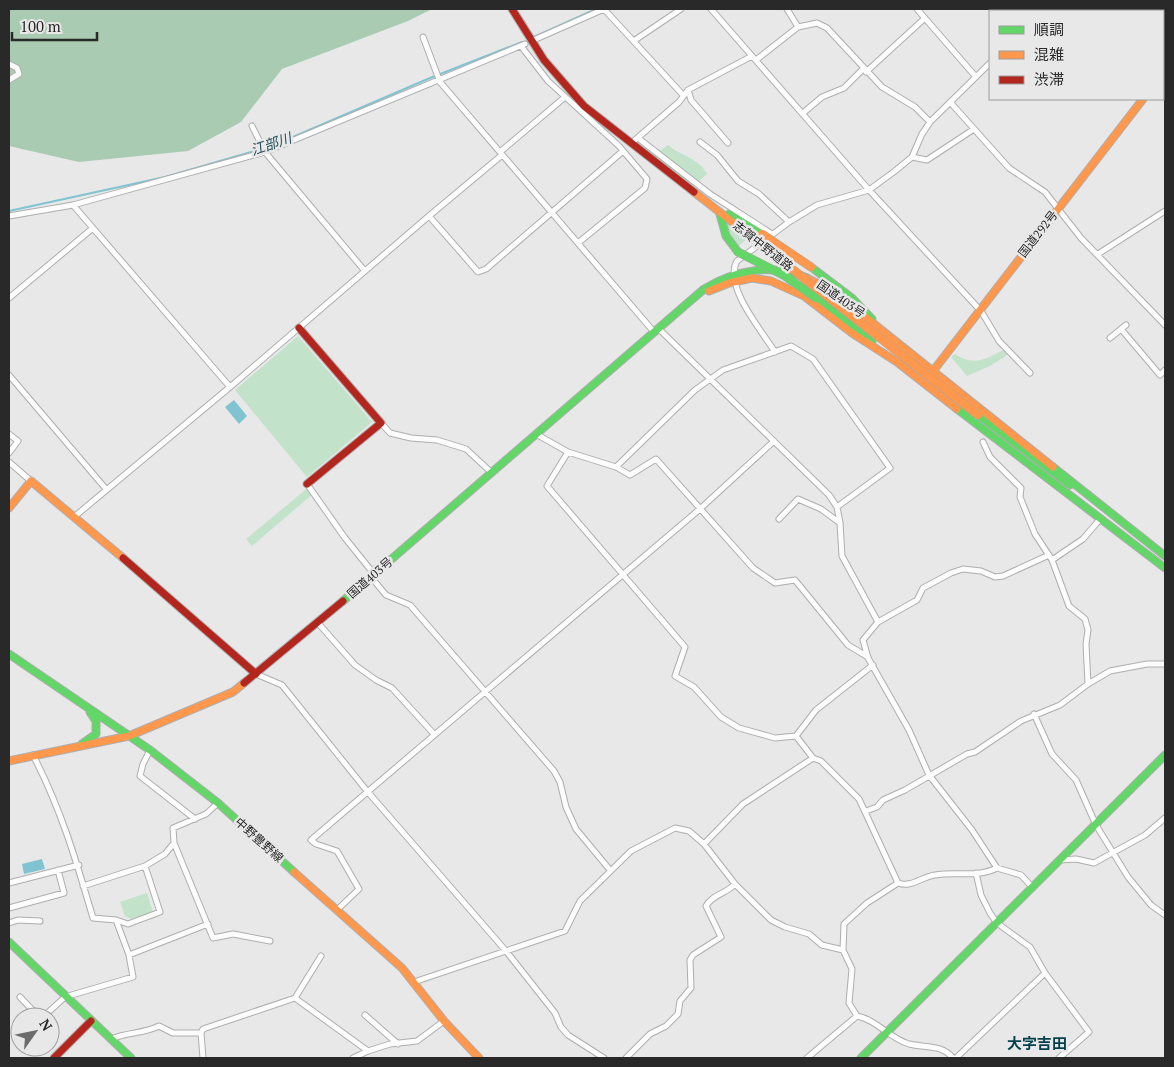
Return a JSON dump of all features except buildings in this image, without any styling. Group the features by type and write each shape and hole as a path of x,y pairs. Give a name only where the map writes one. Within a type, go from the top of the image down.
{"main road":[{"name":"志賀中野道路","path":"512,9 540,56 570,92 628,142 1037,461"},
{"name":"国道292号","path":"923,383 1142,100"},
{"path":"703,199 811,266 863,308 877,326"},
{"path":"720,212 726,236 738,252 785,276 897,362"},
{"name":"国道403号","path":"9,761 129,736 233,692 318,623 709,285 761,270 787,271 800,274 822,284 933,371"},
{"path":"785,286 787,271"},
{"name":"国道403号","path":"735,278 762,279 785,286 804,296 852,333 897,362 923,383"},
{"path":"299,328 381,423 307,484"},
{"path":"933,371 1165,556"},
{"path":"923,383 1029,466 1101,518 1165,568"},
{"path":"1037,461 1106,510"},
{"path":"1037,461 1101,518"},
{"path":"9,508 31,481 256,674"},
{"name":"中野豊野線","path":"9,654 150,750 218,803 336,910 372,939 414,982 444,1021 479,1058"},
{"path":"81,745 94,737 97,730 94,717 87,708"},
{"path":"861,1058 1165,756"},
{"path":"9,942 130,1058"},
{"path":"54,1058 91,1021"}],"street":[{"path":"536,39 604,9 635,40 683,95"},
{"path":"635,40 681,9"},
{"path":"711,9 869,190 979,310 999,341 1030,373"},
{"path":"787,9 798,27"},
{"path":"917,9 976,77"},
{"path":"803,113 822,97 844,88 925,18"},
{"path":"772,234 710,194 636,139 679,102 688,90 754,58 798,27 817,23 827,28 864,70 882,87 915,107 930,122"},
{"path":"422,37 440,82 578,243 656,330 829,495 837,507 842,556 878,622"},
{"path":"9,216 73,205 265,152 440,82 523,45 535,66 648,179 644,188 578,243"},
{"path":"9,64 17,68 19,74 17,77 9,80"},
{"path":"775,352 741,300 735,278 736,264 739,259 789,222 817,205 869,190 912,157 922,134 930,122 989,65"},
{"path":"688,90 691,100 728,143"},
{"path":"74,517 299,328 565,97"},
{"path":"950,102 1010,168 1045,192 1081,238 1165,325"},
{"path":"252,126 265,152 364,270"},
{"path":"912,157 927,160 974,129"},
{"path":"700,142 717,155 738,181 760,194 789,222"},
{"path":"429,216 478,272 486,269 622,151"},
{"path":"73,205 230,387"},
{"path":"1098,254 1165,211"},
{"path":"9,298 93,228"},
{"path":"1110,338 1126,325"},
{"path":"1121,329 1160,374 1165,370"},
{"path":"616,467 695,390 723,370 790,346 813,358 890,468 837,507"},
{"path":"9,375 106,489"},
{"path":"381,423 390,433 411,438 437,440 466,449 492,472"},
{"path":"9,434 18,442 9,453"},
{"path":"536,434 568,452 616,467 630,474 656,459 753,568 774,583 795,580 848,645 868,658"},
{"path":"336,910 359,889 358,885 352,879 337,852 316,844 311,840 622,573 701,508 774,441"},
{"path":"983,442 990,457 1021,488 1020,497 1035,534 1051,558 1069,606 1085,619 1088,630 1086,644 1088,684"},
{"path":"568,452 547,486 685,647 675,676 694,687 721,717 739,728 775,738 796,736 816,710 873,665"},
{"path":"9,462 31,481"},
{"path":"307,484 386,595 410,605 554,772 560,782 566,807 576,829 610,870"},
{"path":"778,519 798,499 822,509 840,523"},
{"path":"1033,888 1021,876 997,868 972,830 929,775 909,730 868,658 863,640 878,622 917,600 923,588 950,573 963,569 981,571 995,577 1003,576 1051,558 1083,539 1101,518"},
{"path":"318,623 355,665 376,680 392,688 433,734"},
{"path":"866,811 967,754 975,752 1034,714 1060,704 1088,684 1120,669 1165,664"},
{"path":"256,674 282,685 367,791 506,951 555,1013 561,1027 568,1035 604,1058"},
{"path":"1034,714 1052,754 1076,780 1096,825 1115,852 1128,877 1151,905 1165,916"},
{"path":"796,736 813,758 821,761 859,799 898,883 908,886 928,876 948,872 986,873 997,868"},
{"path":"150,750 143,764 140,776 195,819"},
{"path":"33,755 48,785 79,865 93,918 116,920 128,924 160,912 145,866"},
{"path":"704,844 743,804 813,758"},
{"path":"218,803 206,814 173,828 174,843 213,938 233,934 270,941"},
{"path":"1060,860 1076,859 1094,864 1145,835 1165,818"},
{"path":"414,982 565,931 580,901 610,870 631,851 675,828 689,831 704,844 735,884 771,920 784,927 809,934 822,945 843,950"},
{"path":"83,886 145,866 165,854 174,843"},
{"path":"9,883 79,865"},
{"path":"9,908 64,893 58,870"},
{"path":"976,873 984,904 997,922 1030,947 1045,973 1089,1032 1059,1058"},
{"path":"898,883 867,903 844,924 843,950 852,969 849,1003 857,1016 868,1018 897,1039 909,1044 942,1048 954,1058 1045,973"},
{"path":"626,1058 650,1034 666,1026 678,1014 680,1001 691,988 690,960 693,955 721,937 706,906 710,899 728,892 735,884"},
{"path":"9,923 18,920 40,921"},
{"path":"54,1007 65,997 133,977 129,955 116,920"},
{"path":"129,955 208,924"},
{"path":"203,1058 201,1033 203,1029 295,998 321,956"},
{"path":"20,998 29,1007"},
{"path":"295,998 368,1051"},
{"path":"365,1015 398,1044"},
{"path":"807,1058 857,1016"},
{"path":"353,1058 368,1051 417,1041 444,1021"},
{"path":"111,1039 119,1036 146,1033 159,1026 173,1033 201,1033"}],"green space":[{"path":"9,9 432,9 408,21 282,69 241,122 188,151 79,162 9,146"},
{"path":"668,145 695,161 707,174 694,186 652,156"},
{"path":"727,222 746,240 737,247 729,233"},
{"path":"298,336 372,422 307,477 235,390"},
{"path":"1003,350 1007,354 1006,356 990,366 967,376 951,357 955,354 961,358 973,361 991,357"},
{"path":"309,487 314,493 252,546 246,539"},
{"path":"147,893 153,912 131,919 125,916 120,902"}],"water":[{"path":"234,400 247,416 239,424 225,407"},
{"path":"42,859 45,869 24,874 22,864"}],"waterway":[{"name":"江部川","path":"534,37 596,9"},
{"name":"江部川","path":"9,211 165,177 272,146 430,78 522,42"}],"traffic: fast":[{"path":"720,214 726,236 738,252"},
{"path":"729,214 762,234"},
{"path":"738,252 785,276 816,298"},
{"path":"811,267 852,298 872,319"},
{"path":"343,601 704,289 729,277 754,271 781,271 807,278"},
{"path":"816,298 872,342"},
{"path":"957,409 1165,568"},
{"path":"978,415 1070,485"},
{"path":"1053,467 1165,556"},
{"path":"9,654 150,750 218,803 294,872"},
{"path":"82,744 96,734 96,721 90,712"},
{"path":"861,1058 1165,755"},
{"path":"9,942 131,1058"}],"traffic: slow":[{"path":"930,375 1142,100"},
{"path":"694,192 754,239"},
{"path":"762,234 811,267"},
{"path":"754,239 978,415"},
{"path":"709,291 729,283 752,278 771,281 804,296 852,333 897,362 957,409"},
{"path":"807,278 834,292 1053,467"},
{"path":"9,508 31,481 123,558"},
{"path":"9,761 129,736 233,692 244,683"},
{"path":"294,872 402,968 444,1021 479,1058"}],"traffic: jam":[{"path":"512,9 544,60 584,106 694,192"},
{"path":"299,328 381,423 307,484"},
{"path":"123,558 256,674"},
{"path":"244,683 343,601"},
{"path":"54,1058 91,1021"}],"district":[{"name":"大字吉田","path":"1037,1044"}]}
